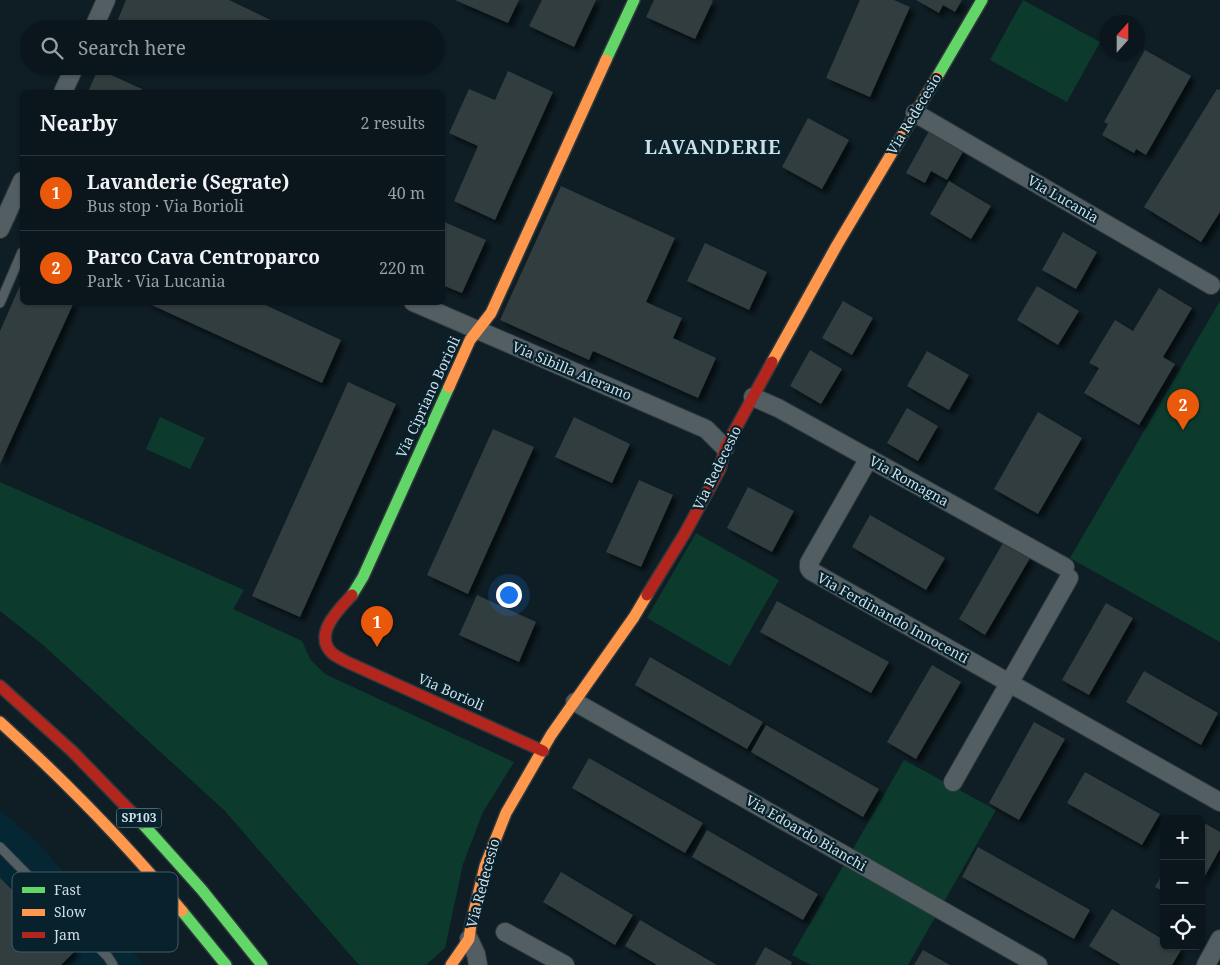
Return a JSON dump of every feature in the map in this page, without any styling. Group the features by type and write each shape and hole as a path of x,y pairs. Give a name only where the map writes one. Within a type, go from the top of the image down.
{"main road":[{"name":"Via Cipriano Borioli","path":"347,662 332,653 328,646 326,632 328,625 335,613 354,592 363,577 470,340 491,313 634,0"},
{"name":"Via Redecesio","path":"451,965 469,939 481,881 491,849 506,813 551,735 634,617 685,533 720,469 725,448 837,245 982,0"},
{"name":"Via Borioli","path":"347,662 543,751"},
{"name":"SP103","path":"0,686 52,732 127,806 221,912 262,965"},
{"name":"SP103","path":"0,722 53,771 150,872"},
{"name":"SP103","path":"178,906 226,965"}],"street":[{"path":"97,20 106,0"},
{"path":"65,90 72,75"},
{"name":"Via Lucania","path":"915,113 1211,286"},
{"path":"0,230 17,205 20,191"},
{"name":"Via Sibilla Aleramo","path":"420,305 706,428 725,448"},
{"name":"Via Romagna","path":"753,397 778,408 869,458 1067,573 1009,684"},
{"name":"Via Ferdinando Innocenti","path":"869,458 809,563 812,572 1220,802"},
{"path":"953,782 1009,684"},
{"name":"Via Edoardo Bianchi","path":"575,702 1038,965"},
{"path":"505,932 565,965"},
{"name":"Via Redecesio","path":"469,939 476,954 478,965"},
{"path":"1206,965 1220,939"}],"lane":[{"path":"0,303 20,257"},
{"path":"0,847 24,872"},
{"path":"102,952 112,965"}],"shaded area":[{"path":"0,810 39,844 63,872 12,872 12,952 133,952 144,965 0,965"}],"green space":[{"path":"1023,0 1100,42 1067,102 990,60"},
{"path":"1220,301 1220,642 1070,558"},
{"path":"160,417 205,438 190,469 146,449"},
{"path":"0,482 244,590 233,609 302,641 310,659 325,674 514,762 483,812 463,864 445,948 426,965 359,965 224,810 42,644 0,611"},
{"path":"696,533 779,580 730,666 647,618"},
{"path":"904,760 996,810 908,965 811,965 792,955"}],"building":[{"path":"126,0 229,0 271,20 118,20"},
{"path":"455,0 519,0 508,23"},
{"path":"542,0 596,0 574,47 529,26"},
{"path":"654,0 713,1 695,39 646,17"},
{"path":"860,0 894,0 910,7 870,97 826,78"},
{"path":"916,0 962,0 955,12 943,5 939,13"},
{"path":"1145,50 1191,76 1146,155 1136,149 1134,153 1102,135 1108,124 1104,122 1139,60 1145,60"},
{"path":"508,71 553,92 495,220 454,201 478,146 449,133 469,89 495,100"},
{"path":"95,75 111,75 142,89 141,90 89,90"},
{"path":"1217,89 1220,90 1220,212 1201,242 1144,207"},
{"path":"808,118 849,140 822,189 782,167"},
{"path":"929,131 964,150 947,180 931,171 925,183 906,173"},
{"path":"949,181 991,206 971,239 930,214"},
{"path":"561,186 675,238 646,302 682,318 673,338 716,358 698,398 593,351 589,360 500,320"},
{"path":"445,222 486,240 462,293 445,286"},
{"path":"1063,232 1097,252 1076,289 1042,270"},
{"path":"705,243 767,272 749,310 687,281"},
{"path":"20,286 20,305 73,305 0,464 0,331"},
{"path":"1037,286 1079,311 1058,345 1017,320"},
{"path":"1159,288 1192,308 1163,357 1175,364 1139,425 1084,393 1099,368 1089,363 1115,320 1133,331"},
{"path":"843,301 873,318 852,355 822,338"},
{"path":"152,305 265,305 341,340 322,383"},
{"path":"810,350 842,369 821,404 790,386"},
{"path":"927,351 969,375 949,410 907,386"},
{"path":"348,382 396,404 300,617 252,596"},
{"path":"907,408 938,426 918,461 887,443"},
{"path":"1038,412 1082,438 1038,514 994,489"},
{"path":"574,417 630,444 612,483 555,457"},
{"path":"493,429 534,447 468,594 427,575"},
{"path":"639,480 673,495 641,567 606,552"},
{"path":"748,487 794,511 772,552 727,528"},
{"path":"870,515 945,558 926,590 852,547"},
{"path":"1003,543 1030,558 985,635 959,619"},
{"path":"477,595 536,622 519,662 459,635"},
{"path":"777,601 889,662 871,693 760,632"},
{"path":"1106,603 1133,618 1089,695 1062,680"},
{"path":"650,657 763,722 747,749 635,685"},
{"path":"932,665 961,682 916,759 887,742"},
{"path":"1144,671 1218,713 1201,745 1126,702"},
{"path":"1034,722 1065,739 1019,820 989,803"},
{"path":"766,725 879,789 863,817 751,752"},
{"path":"589,758 703,823 685,853 572,788"},
{"path":"1085,772 1160,814 1142,845 1067,803"},
{"path":"1205,823 1220,832 1220,849 1205,876"},
{"path":"707,830 818,894 803,920 692,857"},
{"path":"978,847 1090,910 1074,939 962,877"},
{"path":"561,872 633,915 615,945 543,902"},
{"path":"0,878 12,890 12,952 74,952 61,965 0,965"},
{"path":"1160,878 1160,890 1155,887"},
{"path":"1112,909 1160,938 1160,950 1181,950 1172,965 1121,965 1089,946"},
{"path":"640,920 717,965 657,965 625,946"},
{"path":"765,947 792,962 791,965 755,965"},
{"path":"923,950 950,965 914,965"}],"traffic: fast":[{"path":"606,60 634,0"},
{"path":"937,77 982,0"},
{"path":"352,595 363,577 449,387"},
{"path":"142,823 202,890 262,965"},
{"path":"182,911 226,965"}],"traffic: slow":[{"path":"449,387 470,340 491,313 606,60"},
{"path":"772,362 837,245 937,77"},
{"path":"451,965 469,939 485,866 506,813 551,735 634,617 647,595"},
{"path":"0,722 94,813 148,872"},
{"path":"178,906 182,911"}],"traffic: jam":[{"path":"647,595 685,533 720,469 725,448 772,362"},
{"path":"352,595 334,615 326,631 327,647 333,654 543,751"},
{"path":"0,686 72,751 142,823"}],"place":[{"name":"Parco Cava Centroparco","path":"1183,430"},
{"name":"Lavanderie (Segrate)","path":"377,647"}],"district":[{"name":"LAVANDERIE","path":"713,147"}]}
